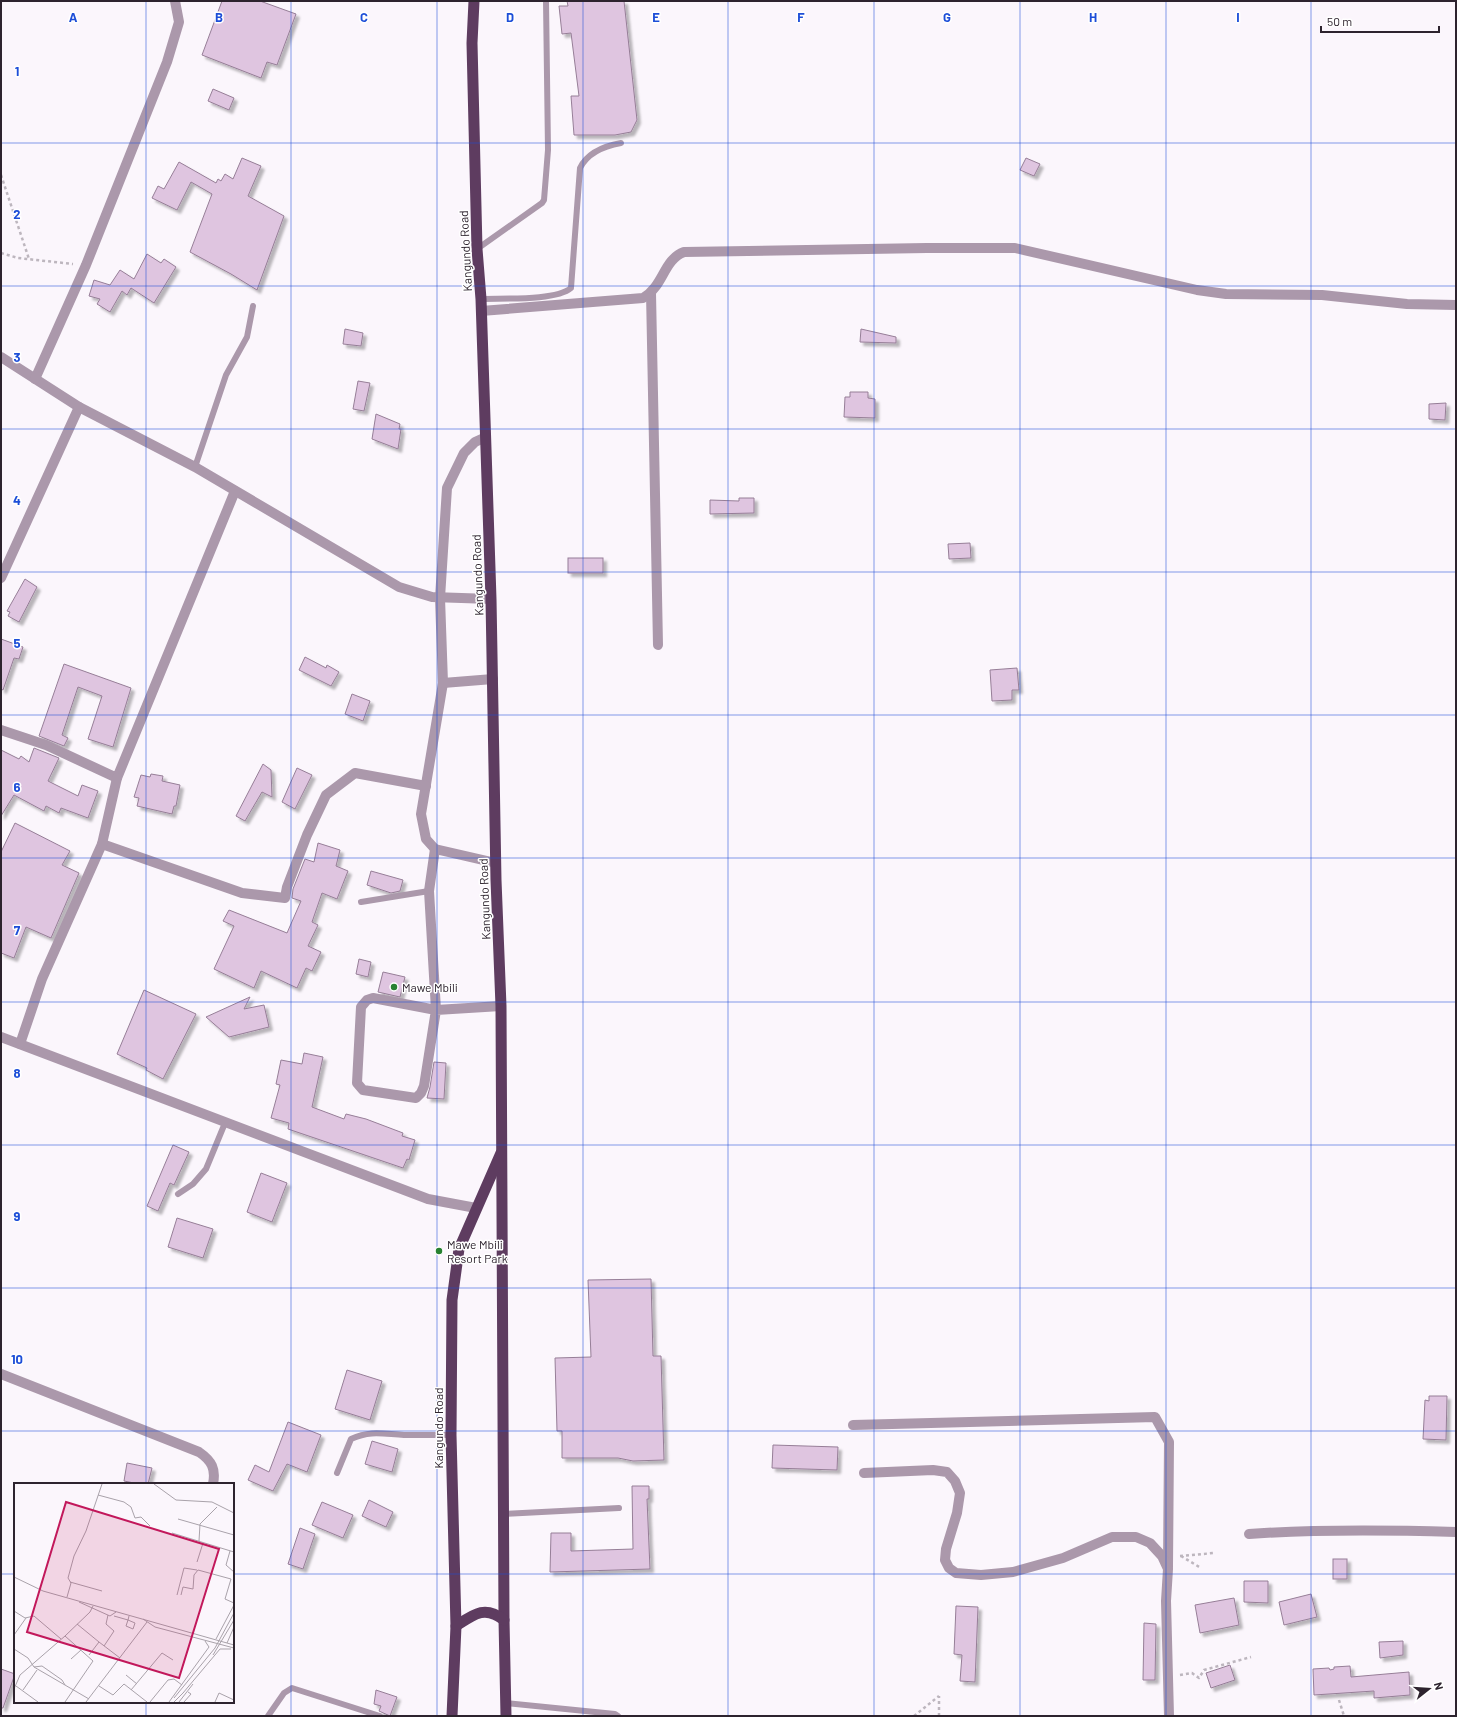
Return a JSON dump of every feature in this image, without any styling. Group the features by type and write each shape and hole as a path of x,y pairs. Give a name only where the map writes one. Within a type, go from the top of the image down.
{"highway":[{"name":"Kangundo Road","path":"474,1 472,43 477,249 481,305 486,437 493,679 496,863 501,1006 503,1148 504,1620 506,1716"},
{"name":"Kangundo Road","path":"452,1716 456,1626 451,1435 452,1300 459,1249 503,1148"},
{"path":"456,1626 474,1614 486,1612 495,1613 504,1620"}],"street":[{"path":"35,379 86,265 167,62 179,22 176,1"},
{"path":"481,305 643,298 651,293 661,280 671,260 676,255 684,252 927,248 1015,248 1197,290 1226,294 1322,296 1407,304 1456,305"},
{"path":"651,293 658,645"},
{"path":"1,357 79,407 195,467 399,587 432,597 491,599"},
{"path":"1,578 79,407"},
{"path":"486,437 476,442 464,453 447,488 440,598 443,683 422,814 426,839 435,849 496,863"},
{"path":"20,1044 42,979 102,844 117,778 235,491"},
{"path":"443,683 493,679"},
{"path":"1,730 46,745 117,778"},
{"path":"102,844 242,893 285,898 287,887 307,835 326,795 355,773 426,786"},
{"path":"435,849 429,891 436,1010 424,1086 421,1093 416,1098 363,1090 357,1082 361,1007 367,1000 373,998 436,1010 501,1006"},
{"path":"1,1037 428,1199 476,1208"},
{"path":"1,1374 199,1452 212,1463 214,1469 213,1483"},
{"path":"853,1425 1154,1417 1169,1442 1168,1569 1166,1601 1169,1716"},
{"path":"864,1473 933,1470 947,1472 954,1481 960,1493 957,1513 946,1549 945,1560 949,1568 956,1573 981,1575 1013,1572 1063,1558 1112,1537 1136,1537 1150,1543 1162,1556 1168,1569"},
{"path":"1249,1534 1296,1530 1356,1529 1456,1532"}],"lane":[{"path":"477,249 542,203 544,200 548,150 546,1"},
{"path":"481,305 562,294 571,288 580,168 583,162 596,150 621,143"},
{"path":"195,467 226,375 247,336 253,306"},
{"path":"361,902 429,891"},
{"path":"178,1194 193,1184 206,1169 225,1123"},
{"path":"337,1473 351,1439 362,1435 382,1433 402,1435 451,1435"},
{"path":"504,1514 619,1508"},
{"path":"268,1716 284,1693 292,1688 380,1716"},
{"path":"506,1703 575,1713 615,1714 618,1716"}],"path":[{"path":"1,175 29,259"},
{"path":"1,253 18,258 86,265"},
{"path":"1181,1556 1214,1552"},
{"path":"1178,1563 1181,1556"},
{"path":"1181,1556 1201,1568"},
{"path":"1168,1678 1192,1673 1199,1678 1204,1670 1251,1657"},
{"path":"914,1716 939,1696 939,1716"},
{"path":"1339,1700 1344,1716"}],"building":[{"path":"222,1 260,1 296,14 277,65 267,62 261,78 202,55"},
{"path":"567,1 624,1 637,120 631,132 615,135 574,135 571,96 579,96 571,33 562,34 559,6 568,6"},
{"path":"213,89 234,98 229,110 208,101"},
{"path":"242,158 261,166 248,196 284,216 257,290 190,252 212,194 191,182 177,210 152,198 158,186 164,189 179,162 216,183 218,179 221,181 225,174 233,179"},
{"path":"1026,158 1040,164 1034,176 1020,170"},
{"path":"147,254 161,263 164,259 176,267 154,303 131,288 127,295 122,291 110,312 97,304 100,299 89,296 94,280 110,285 120,270 134,279"},
{"path":"345,329 363,333 361,346 343,344"},
{"path":"861,329 896,337 896,343 860,342"},
{"path":"358,381 370,383 364,411 353,409"},
{"path":"850,392 868,392 868,398 875,399 875,418 844,417 845,397 850,397"},
{"path":"1446,403 1445,420 1429,419 1429,404"},
{"path":"376,414 400,424 399,429 401,429 398,449 372,439"},
{"path":"739,498 754,498 754,513 710,514 710,500 739,501"},
{"path":"970,543 971,558 949,559 948,544"},
{"path":"568,558 603,558 603,573 568,573"},
{"path":"25,579 37,587 19,622 8,616 10,612 7,611"},
{"path":"1,639 23,647 19,659 14,658 3,690 1,689"},
{"path":"305,657 326,668 327,665 339,672 331,686 299,670"},
{"path":"64,664 131,688 113,747 88,739 102,696 78,687 62,735 68,738 64,746 39,736"},
{"path":"1017,668 1019,690 1012,690 1012,700 992,701 990,670"},
{"path":"352,694 370,701 363,721 345,714"},
{"path":"34,748 59,758 48,781 78,796 82,785 98,791 88,818 61,808 59,813 46,806 44,811 14,795 1,816 1,750 19,759 21,756 29,762"},
{"path":"263,764 271,770 272,797 262,792 245,821 236,816"},
{"path":"297,768 312,775 295,809 282,802"},
{"path":"151,774 163,776 162,781 180,785 176,806 174,806 172,814 137,806 139,798 134,797 141,775 150,777"},
{"path":"15,823 70,851 62,865 79,873 51,938 26,927 14,958 1,953 1,852"},
{"path":"318,843 340,850 336,866 348,871 337,899 322,893 312,922 318,925 308,946 321,952 312,971 306,968 297,988 261,971 254,988 214,969 234,926 223,921 229,910 287,933 301,901 292,898 293,889 305,859 314,862"},
{"path":"371,871 403,880 400,891 391,893 367,885"},
{"path":"359,959 371,962 368,977 356,974"},
{"path":"383,972 405,977 400,997 378,992"},
{"path":"144,990 196,1014 163,1079 146,1070 147,1068 117,1054"},
{"path":"250,997 244,1009 264,1005 269,1027 229,1037 206,1017"},
{"path":"304,1053 323,1057 312,1107 344,1119 346,1114 366,1119 403,1133 402,1136 415,1140 409,1160 407,1159 403,1168 288,1129 289,1123 271,1118 280,1085 276,1084 281,1060 302,1064"},
{"path":"434,1062 446,1063 444,1099 427,1098"},
{"path":"173,1145 189,1152 174,1185 170,1183 158,1211 147,1206"},
{"path":"261,1173 287,1183 272,1222 247,1212"},
{"path":"177,1218 213,1229 203,1258 168,1247"},
{"path":"651,1279 653,1356 661,1356 664,1460 633,1461 618,1458 562,1458 562,1431 557,1431 555,1358 591,1357 588,1280"},
{"path":"347,1370 382,1381 370,1420 335,1409"},
{"path":"1429,1396 1447,1396 1446,1440 1423,1439 1425,1400 1429,1401"},
{"path":"288,1422 321,1435 307,1472 287,1464 273,1491 248,1480 255,1465 269,1472"},
{"path":"372,1441 398,1449 392,1472 365,1464"},
{"path":"773,1445 838,1447 837,1470 772,1468"},
{"path":"127,1463 152,1468 148,1483 124,1481"},
{"path":"632,1486 649,1486 649,1499 647,1499 650,1569 550,1572 551,1533 571,1533 571,1551 633,1549"},
{"path":"369,1500 393,1512 386,1527 362,1516"},
{"path":"322,1502 353,1515 343,1538 312,1525"},
{"path":"300,1528 315,1534 303,1569 288,1564"},
{"path":"1333,1559 1347,1559 1347,1579 1333,1579"},
{"path":"1244,1581 1268,1581 1268,1603 1244,1602"},
{"path":"1311,1594 1317,1617 1284,1625 1279,1602"},
{"path":"1234,1598 1239,1625 1200,1633 1195,1605"},
{"path":"956,1606 978,1607 975,1682 960,1681 962,1655 954,1654"},
{"path":"1144,1623 1156,1624 1155,1680 1143,1680"},
{"path":"1403,1641 1403,1655 1380,1658 1379,1642"},
{"path":"1230,1665 1235,1680 1211,1688 1206,1673"},
{"path":"1350,1666 1351,1677 1409,1672 1410,1695 1374,1698 1374,1691 1314,1695 1313,1669 1329,1668 1330,1670 1334,1669 1334,1667"},
{"path":"1,1669 14,1674 14,1677 3,1708 1,1708"},
{"path":"376,1690 397,1697 390,1716 379,1711 381,1706 374,1704"}],"place":[{"name":"Mawe Mbili","path":"394,987"},
{"name":"Mawe Mbili Resort Park","path":"439,1251"}]}
